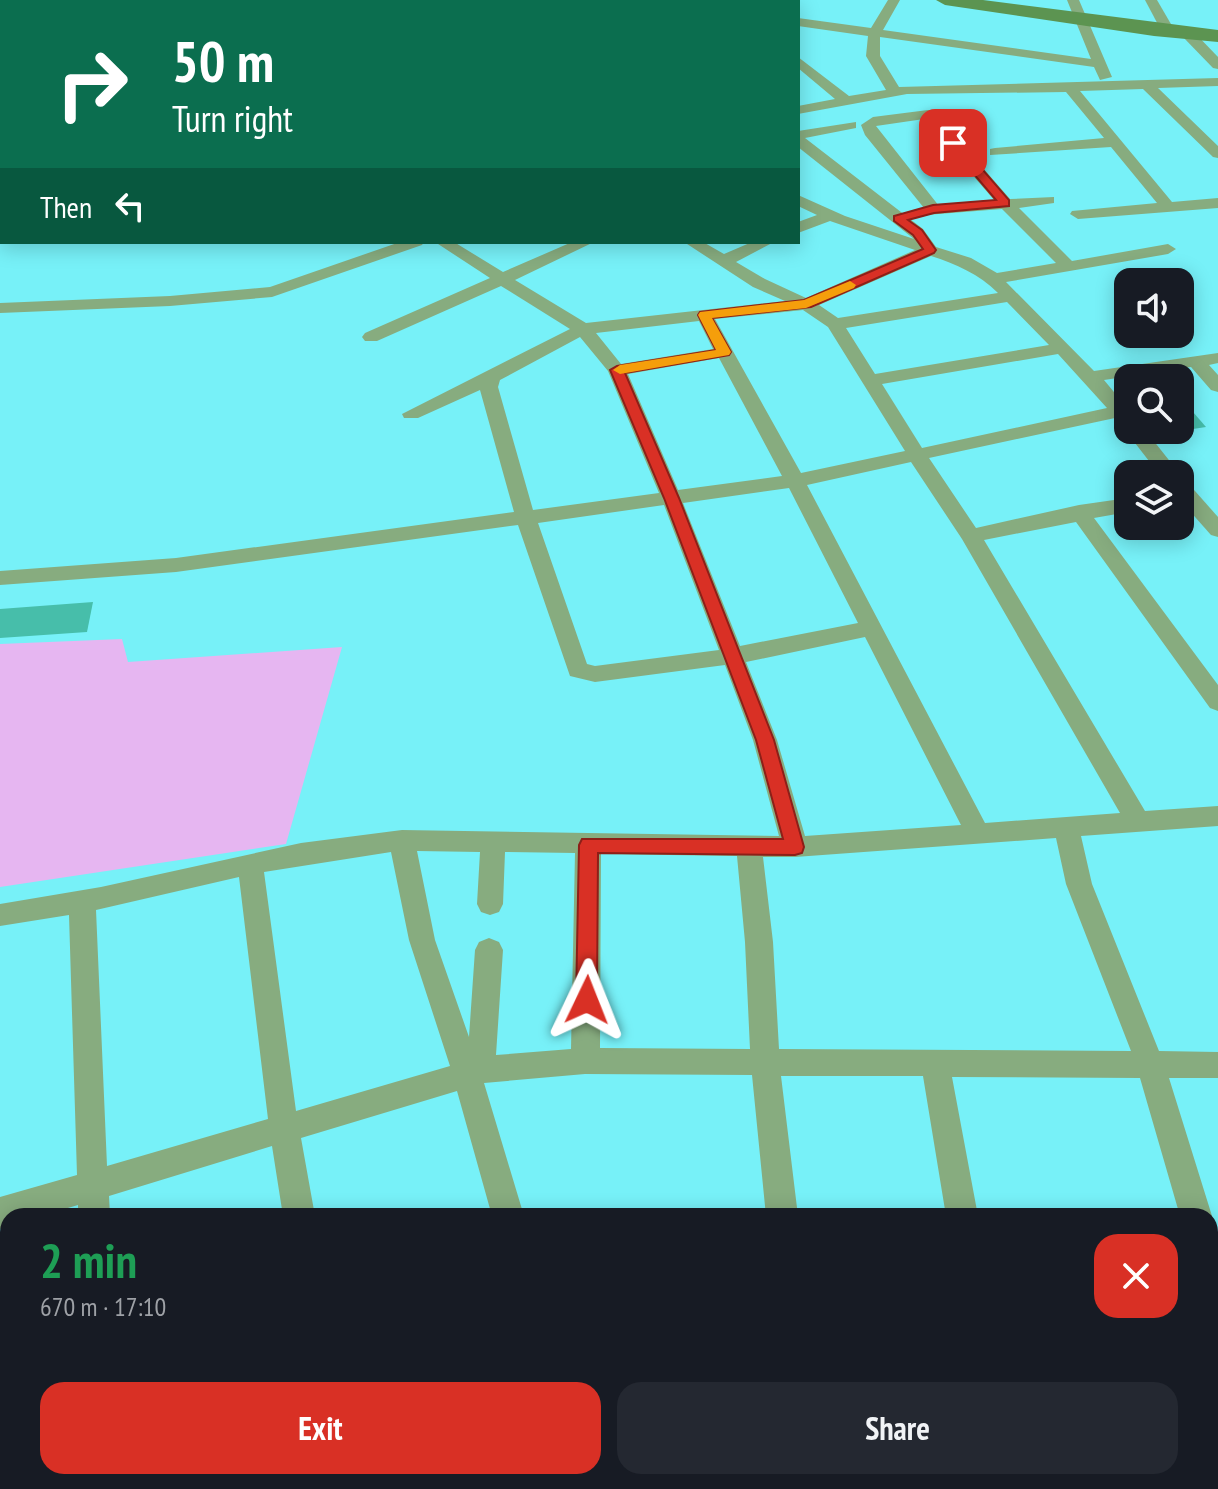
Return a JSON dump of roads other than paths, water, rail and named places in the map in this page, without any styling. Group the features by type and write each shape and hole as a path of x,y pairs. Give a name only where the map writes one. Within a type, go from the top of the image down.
{"street":[{"path":"894,0 873,33 874,63 895,91"},
{"path":"945,0 1218,36"},
{"path":"1073,0 1109,86"},
{"path":"1151,0 1168,31"},
{"path":"800,22 1099,64"},
{"path":"809,38 849,30"},
{"path":"1187,33 1218,65"},
{"path":"800,63 845,100"},
{"path":"800,110 895,91 1218,82"},
{"path":"1147,85 1218,154"},
{"path":"1070,88 1168,207"},
{"path":"933,209 870,132 868,125 873,121 928,114 1005,203 1068,266"},
{"path":"800,137 851,125"},
{"path":"800,139 917,232 930,250"},
{"path":"995,152 1114,142"},
{"path":"899,218 933,209 1048,200"},
{"path":"800,201 830,215 965,262 994,279 1114,405"},
{"path":"1078,214 1218,203"},
{"path":"800,227 830,215"},
{"path":"0,308 170,301 272,292 410,244"},
{"path":"446,244 583,329 617,370 671,498 765,740 795,847"},
{"path":"371,337 581,244"},
{"path":"695,244 759,283 806,304 835,324 971,536 1138,822"},
{"path":"723,261 761,244"},
{"path":"994,279 1168,249"},
{"path":"411,414 491,378 498,371 583,329 806,304 930,250"},
{"path":"835,324 1011,296"},
{"path":"704,315 795,481 979,835"},
{"path":"871,380 1061,348"},
{"path":"617,370 725,352"},
{"path":"1090,377 1218,358"},
{"path":"1195,361 1218,386"},
{"path":"491,378 489,387 525,516 578,670 595,674 733,656 872,628"},
{"path":"0,578 176,565 795,481 1114,418"},
{"path":"1146,444 1159,460"},
{"path":"1194,505 1218,530"},
{"path":"971,536 1114,507"},
{"path":"1079,512 1218,702"},
{"path":"0,915 82,902 353,844 402,840 795,847 1218,816"},
{"path":"1066,827 1079,884 1150,1064 1194,1208"},
{"path":"402,840 422,940 474,1072 506,1208"},
{"path":"490,904 493,843"},
{"path":"585,1061 588,845"},
{"path":"749,848 759,942 765,1064 781,1208"},
{"path":"250,864 284,1129 298,1208"},
{"path":"82,902 94,1208"},
{"path":"474,1072 489,950"},
{"path":"17,1208 474,1072 585,1061 1218,1065"},
{"path":"935,1064 961,1208"}]}
